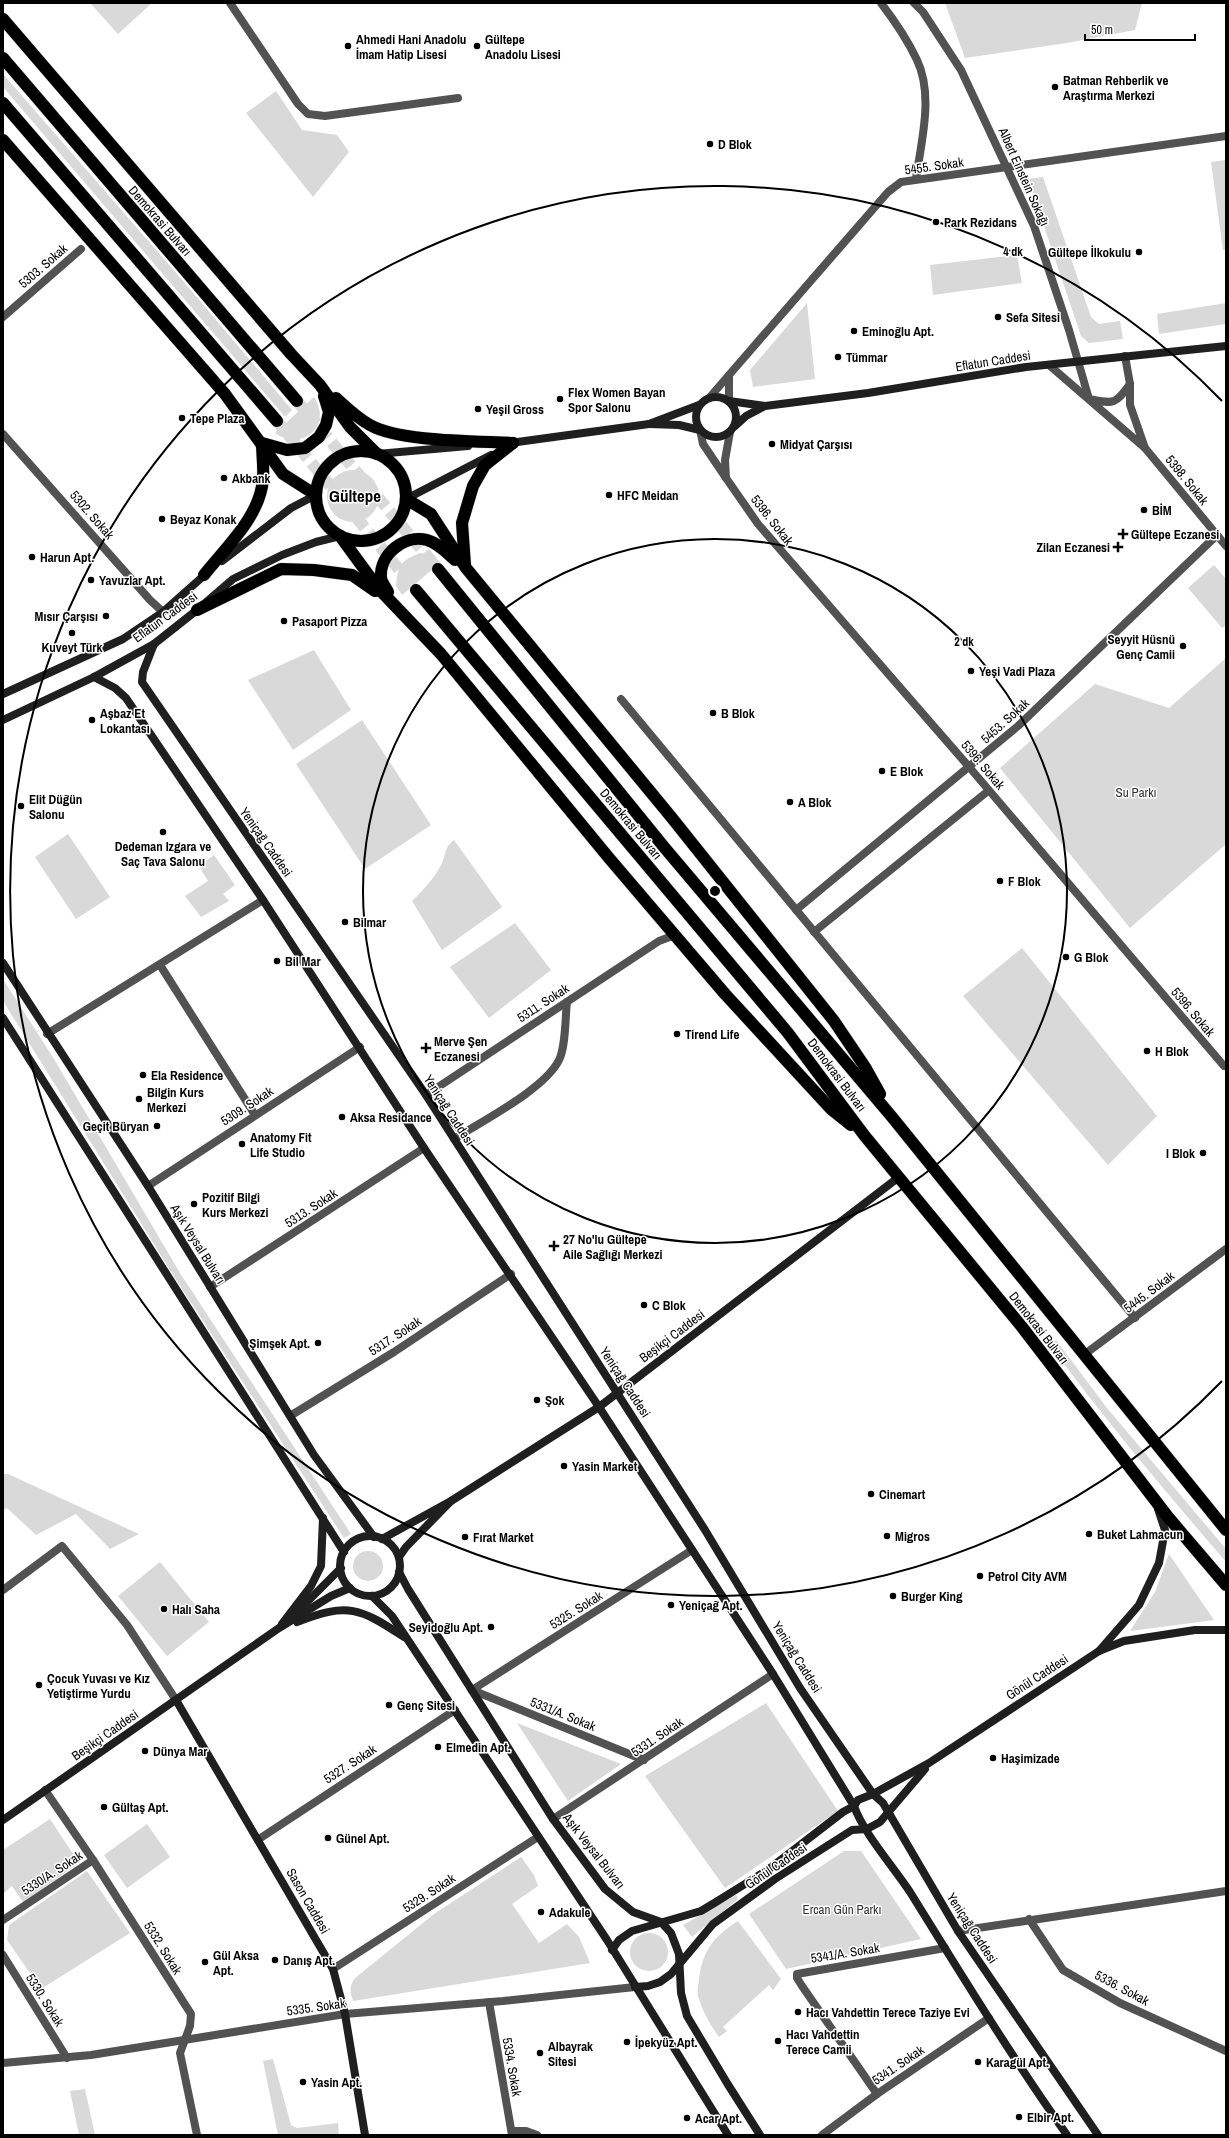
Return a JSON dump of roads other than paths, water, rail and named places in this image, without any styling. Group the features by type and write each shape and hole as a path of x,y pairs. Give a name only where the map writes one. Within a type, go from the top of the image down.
{"highway":[{"path":"3,19 144,180 291,354 320,385 358,418 371,426 400,436 513,443"},
{"name":"Demokrasi Bulvarı","path":"3,58 297,402"},
{"path":"3,103 277,421"},
{"path":"3,140 225,394 262,443 282,474 316,495"},
{"path":"262,443 287,450 301,450 306,448 318,437 326,425 328,412 320,385"},
{"path":"320,385 350,427 377,454 396,467 402,476 406,499 402,516 395,526 385,534 374,539 362,541 340,536"},
{"path":"204,575 250,518 260,497 263,479 262,443"},
{"path":"466,568 462,523 473,486 485,465 513,443"},
{"path":"377,454 359,451 341,455 331,462 323,472 318,483 316,495 317,505 325,523 340,536 362,568 398,610 440,654 604,852 725,994 831,1109 864,1135"},
{"path":"406,499 431,514 466,568 672,818 834,1021 865,1067 892,1117"},
{"path":"398,610 381,579 383,566 387,556 395,547 416,539 428,540 438,545 466,568"},
{"path":"197,610 280,569 314,570 352,575 369,586 398,610"},
{"name":"Demokrasi Bulvarı","path":"438,569 664,846 892,1117 1226,1530"},
{"name":"Demokrasi Bulvarı","path":"416,590 778,1021 864,1135 1022,1327 1157,1504 1226,1585"}],"street":[{"path":"230,3 298,104 308,114 325,116 458,98"},
{"path":"881,3 918,61 925,90 924,114 916,179"},
{"name":"Albert Einstein Sokağı","path":"914,3 923,12 961,70 1034,226 1079,361 1089,399"},
{"name":"5455. Sokak","path":"710,397 888,192 901,182 1007,169 1226,136"},
{"name":"5303. Sokak","path":"3,317 81,249"},
{"name":"Eflatun Caddesi","path":"765,406 868,393 1079,361 1226,346"},
{"name":"5398. Sokak","path":"1125,356 1130,384 1130,405 1144,448"},
{"name":"5398. Sokak","path":"1049,365 1144,448 1226,546"},
{"path":"726,478 725,460 736,413 729,401 729,375"},
{"path":"1089,399 1111,404 1119,400 1130,384"},
{"path":"649,424 699,405 710,397 724,398 729,401 765,406"},
{"path":"699,405 695,418 700,430"},
{"path":"377,454 513,443 649,424 679,425 700,430 711,437 724,436 746,416 765,406"},
{"name":"5396. Sokak","path":"700,430 703,444 758,524 970,768 1225,1069"},
{"name":"5302. Sokak","path":"3,434 150,600 163,612"},
{"path":"406,499 513,443"},
{"name":"Eflatun Caddesi","path":"3,694 123,639 163,612 240,545 285,513 316,495"},
{"name":"5453. Sokak","path":"796,910 970,768 1018,726 1217,535"},
{"name":"Eflatun Caddesi","path":"3,720 94,677 154,644 233,579 282,555 316,542 340,536"},
{"name":"Yeniçağ Caddesi","path":"154,644 143,672 142,682 426,1095 706,1530 800,1688 873,1794 883,1803 958,1931 1098,2135"},
{"path":"94,677 116,688 126,698 263,900 360,1047 424,1148 511,1274 599,1406 773,1674 854,1806 861,1823 867,1829 906,1886 1037,2093 1067,2135"},
{"path":"621,699 1135,1318"},
{"path":"814,932 988,790"},
{"path":"48,1034 263,900"},
{"name":"5311. Sokak","path":"426,1095 659,941 675,935"},
{"name":"Aşık Veysal Bulvarı","path":"3,963 148,1186 314,1455 378,1538 394,1548 399,1557 399,1572 394,1585 386,1592 372,1596"},
{"path":"160,965 255,1115"},
{"path":"454,1140 532,1089 554,1068 560,1059 562,1049 566,1002"},
{"path":"3,1018 344,1552"},
{"name":"5309. Sokak","path":"148,1186 360,1047"},
{"name":"5313. Sokak","path":"210,1287 424,1148"},
{"name":"Beşikçi Caddesi","path":"378,1538 451,1501 599,1406 899,1176"},
{"name":"5445. Sokak","path":"1085,1354 1135,1318 1226,1248"},
{"name":"5317. Sokak","path":"290,1416 394,1352 511,1274"},
{"name":"Beşikçi Caddesi","path":"399,1557 406,1547 451,1501"},
{"path":"1099,1651 1139,1605 1159,1563 1164,1530 1157,1504"},
{"path":"279,1628 311,1586 321,1566 323,1518"},
{"path":"378,1538 359,1539 350,1544 344,1552 341,1568 344,1581 358,1594 372,1596 392,1616 612,1950 728,2135"},
{"path":"3,1590 62,1546 127,1625 176,1700"},
{"name":"5325. Sokak","path":"472,1690 692,1550"},
{"name":"Beşikçi Caddesi","path":"279,1628 341,1568"},
{"name":"Aşık Veysal Bulvarı","path":"399,1572 408,1589 553,1819 605,1889 633,1912 661,1922"},
{"name":"Beşikçi Caddesi","path":"3,1820 279,1628 332,1596 350,1588"},
{"path":"279,1628 316,1614 337,1609 361,1612 407,1639"},
{"path":"1099,1651 1124,1641 1195,1630 1226,1630"},
{"name":"Gönül Caddesi","path":"612,1950 619,1940 632,1931 701,1911 770,1870 843,1812 854,1806 858,1800 873,1794 929,1763 1099,1651"},
{"name":"5331. Sokak","path":"553,1819 773,1674"},
{"name":"5331/A. Sokak","path":"472,1690 644,1760"},
{"name":"Sason Caddesi","path":"176,1700 259,1839 333,1969 345,2014 365,2135"},
{"name":"5327. Sokak","path":"259,1839 455,1710"},
{"name":"Gönül Caddesi","path":"635,1987 648,1986 660,1982 671,1974 680,1961 713,1924 732,1910 852,1830 867,1829 880,1822 929,1763"},
{"name":"5332. Sokak","path":"45,1790 93,1860 191,2014 190,2026 183,2041 180,2053 197,2135"},
{"name":"5329. Sokak","path":"333,1969 538,1837"},
{"name":"5330/A. Sokak","path":"3,1920 93,1860"},
{"path":"958,1931 1029,1919 1226,1891"},
{"name":"5336. Sokak","path":"1029,1919 1063,1970 1120,2003 1226,2051"},
{"path":"661,1922 671,1933 680,1961 682,2005 687,2016 760,2135"},
{"name":"5341/A. Sokak","path":"877,2094 802,1986 797,1978 797,1974 945,1948"},
{"name":"5330. Sokak","path":"3,1955 67,2058"},
{"name":"5335. Sokak","path":"3,2063 67,2058 183,2041 345,2014 489,2002 635,1987"},
{"name":"5334. Sokak","path":"489,2002 512,2133"},
{"name":"5341. Sokak","path":"822,2135 877,2094 989,2018"},
{"path":"512,2133 526,2130 537,2135"}],"tunnel":[{"path":"297,401 438,569"},
{"path":"277,421 416,590"}],"place":[{"name":"Ahmedi Hani Anadolu İmam Hatip Lisesi","path":"348,46"},
{"name":"Gültepe Anadolu Lisesi","path":"477,46"},
{"name":"Batman Rehberlik ve Araştırma Merkezi","path":"1055,87"},
{"name":"D Blok","path":"710,144"},
{"name":"Park Rezidans","path":"936,222"},
{"name":"Gültepe İlkokulu","path":"1139,252"},
{"name":"Sefa Sitesi","path":"998,317"},
{"name":"Eminoğlu Apt.","path":"854,331"},
{"name":"Tümmar","path":"838,357"},
{"name":"Flex Women Bayan Spor Salonu","path":"560,399"},
{"name":"Yeşil Gross","path":"478,409"},
{"name":"Tepe Plaza","path":"182,418"},
{"name":"Midyat Çarşısı","path":"772,444"},
{"name":"Akbank","path":"224,478"},
{"name":"HFC Meidan","path":"609,495"},
{"name":"BİM","path":"1144,510"},
{"name":"Beyaz Konak","path":"162,519"},
{"name":"Gültepe Eczanesi","path":"1123,534"},
{"name":"Zilan Eczanesi","path":"1118,547"},
{"name":"Harun Apt.","path":"32,557"},
{"name":"Yavuzlar Apt.","path":"91,580"},
{"name":"Mısır Çarşısı","path":"106,616"},
{"name":"Pasaport Pizza","path":"284,621"},
{"name":"Kuveyt Türk","path":"72,633"},
{"name":"Seyyit Hüsnü Genç Camii","path":"1183,646"},
{"name":"Yeşi Vadi Plaza","path":"971,671"},
{"name":"B Blok","path":"713,713"},
{"name":"Aşbaz Et Lokantası","path":"92,720"},
{"name":"E Blok","path":"882,771"},
{"name":"A Blok","path":"790,802"},
{"name":"Elit Düğün Salonu","path":"21,806"},
{"name":"Dedeman Izgara ve Saç Tava Salonu","path":"163,832"},
{"name":"F Blok","path":"1000,881"},
{"name":"Bilmar","path":"345,922"},
{"name":"G Blok","path":"1066,957"},
{"name":"Bil Mar","path":"277,961"},
{"name":"Tirend Life","path":"677,1034"},
{"name":"Merve Şen Eczanesi","path":"426,1048"},
{"name":"H Blok","path":"1147,1051"},
{"name":"Ela Residence","path":"143,1075"},
{"name":"Bilgin Kurs Merkezi","path":"139,1099"},
{"name":"Aksa Residance","path":"342,1117"},
{"name":"Geçit Büryan","path":"157,1126"},
{"name":"Anatomy Fit Life Studio","path":"242,1144"},
{"name":"I Blok","path":"1203,1153"},
{"name":"Pozitif Bilgi Kurs Merkezi","path":"194,1204"},
{"name":"27 No'lu Gültepe Aile Sağlığı Merkezi","path":"554,1246"},
{"name":"C Blok","path":"644,1305"},
{"name":"Şimşek Apt.","path":"318,1343"},
{"name":"Şok","path":"537,1400"},
{"name":"Yasin Market","path":"564,1466"},
{"name":"Cinemart","path":"871,1494"},
{"name":"Buket Lahmacun","path":"1089,1534"},
{"name":"Migros","path":"887,1536"},
{"name":"Fırat Market","path":"465,1537"},
{"name":"Petrol City AVM","path":"980,1576"},
{"name":"Burger King","path":"893,1596"},
{"name":"Yeniçağ Apt.","path":"671,1605"},
{"name":"Halı Saha","path":"164,1609"},
{"name":"Seyidoğlu Apt.","path":"491,1627"},
{"name":"Çocuk Yuvası ve Kız Yetiştirme Yurdu","path":"39,1685"},
{"name":"Genç Sitesi","path":"389,1705"},
{"name":"Elmedin Apt.","path":"438,1747"},
{"name":"Dünya Mar","path":"145,1751"},
{"name":"Haşimizade","path":"993,1758"},
{"name":"Gültaş Apt.","path":"104,1807"},
{"name":"Günel Apt.","path":"328,1838"},
{"name":"Adakule","path":"541,1912"},
{"name":"Danış Apt.","path":"275,1960"},
{"name":"Gül Aksa Apt.","path":"205,1962"},
{"name":"Hacı Vahdettin Terece Taziye Evi","path":"798,2012"},
{"name":"Hacı Vahdettin Terece Camii","path":"778,2041"},
{"name":"İpekyüz Apt.","path":"627,2042"},
{"name":"Albayrak Sitesi","path":"540,2053"},
{"name":"Karagül Apt.","path":"978,2062"},
{"name":"Yasin Apt.","path":"303,2082"},
{"name":"Elbir Apt.","path":"1019,2117"},
{"name":"Acar Apt.","path":"687,2118"}],"district":[{"name":"Gültepe","path":"355,495"}],"park label":[{"name":"Su Parkı","path":"1136,792"},
{"name":"Ercan Gün Parkı","path":"842,1909"}]}
